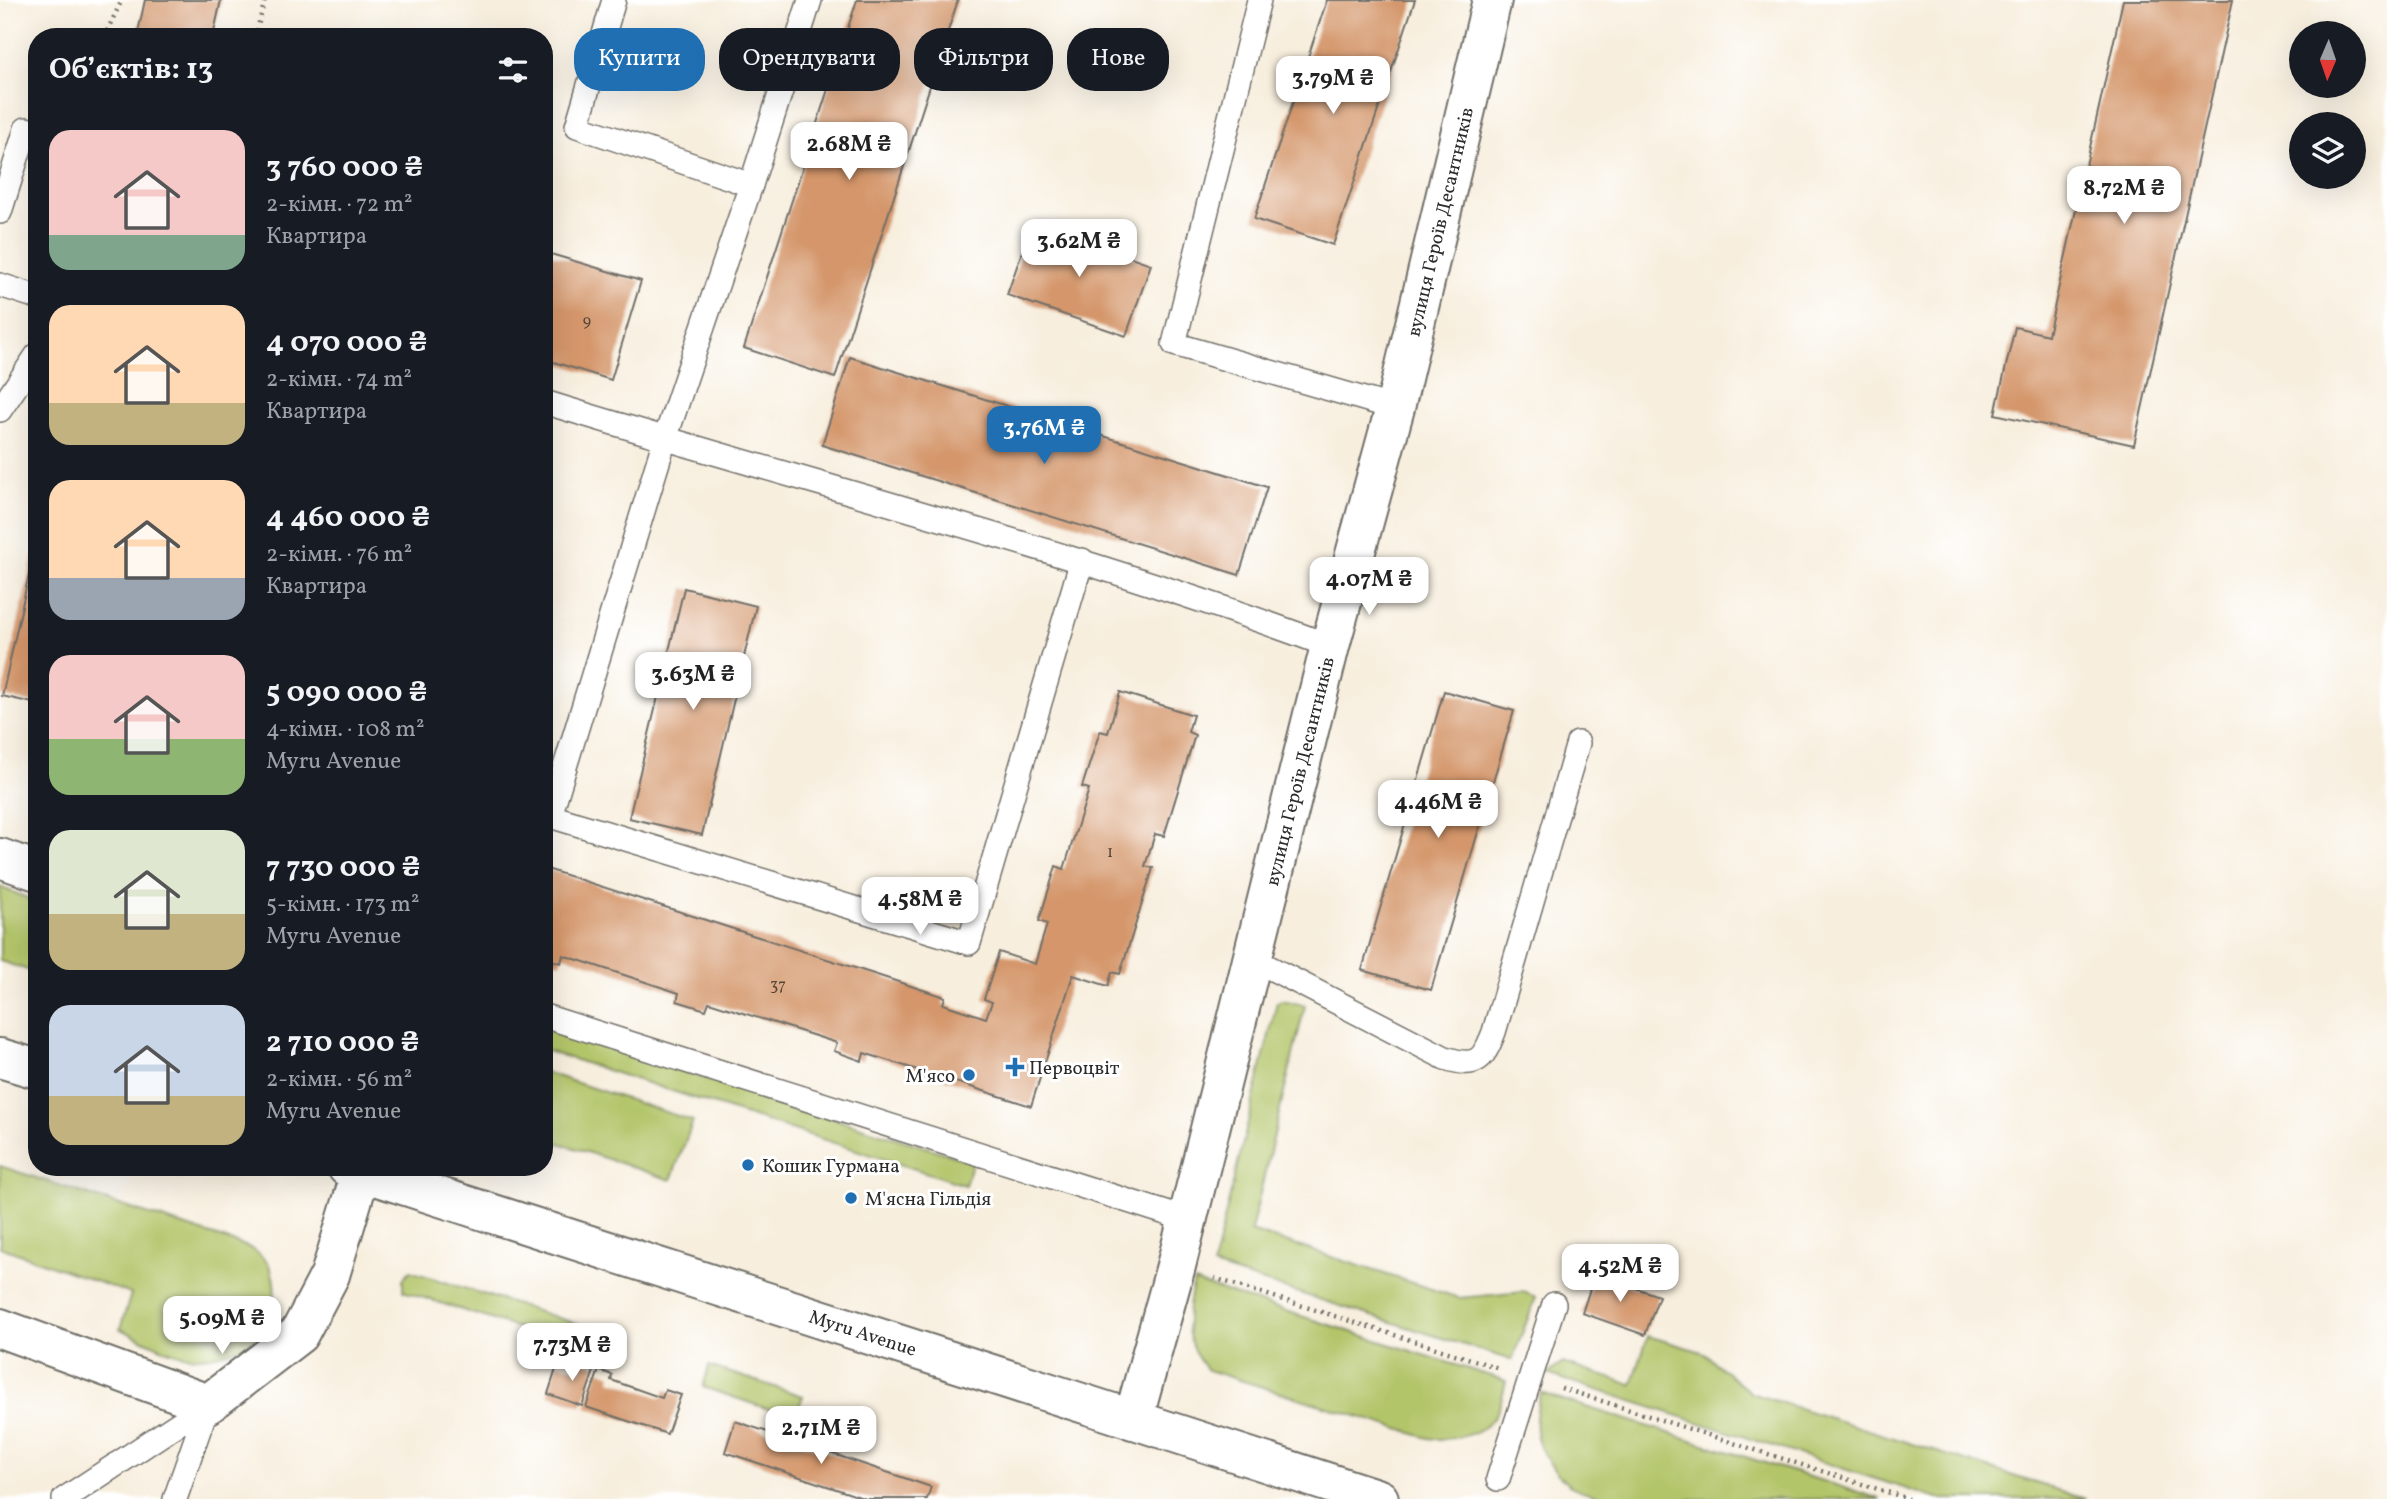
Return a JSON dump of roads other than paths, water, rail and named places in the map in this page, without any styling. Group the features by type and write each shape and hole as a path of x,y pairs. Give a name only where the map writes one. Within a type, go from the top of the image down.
{"street":[{"name":"вулиця Героїв Десантників","path":"1133,1420 1188,1220 1330,646 1395,408 1492,0"},
{"path":"0,858 28,868"},
{"path":"0,1058 28,1066"},
{"path":"0,1328 208,1404 299,1334 330,1275 353,1176"},
{"name":"Myru Avenue","path":"373,1176 849,1326 1379,1499"}],"lane":[{"path":"614,0 577,126 751,185"},
{"path":"553,778 810,0"},
{"path":"1259,0 1174,344 1395,408"},
{"path":"0,212 26,129"},
{"path":"0,285 28,295"},
{"path":"0,410 28,368"},
{"path":"553,405 1082,560 1226,607 1330,646"},
{"path":"553,817 969,943 1082,560"},
{"path":"1253,958 1445,1058 1462,1064 1476,1062 1487,1052 1578,743"},
{"path":"553,1019 1188,1220"},
{"path":"1498,1479 1554,1304"},
{"path":"64,1499 208,1404"},
{"path":"175,1499 208,1404"}],"place":[{"name":"Первоцвіт","path":"1015,1067"},
{"name":"М'ясо","path":"969,1075"},
{"name":"Кошик Гурмана","path":"748,1165"},
{"name":"М'ясна Гільдія","path":"851,1198"}]}
